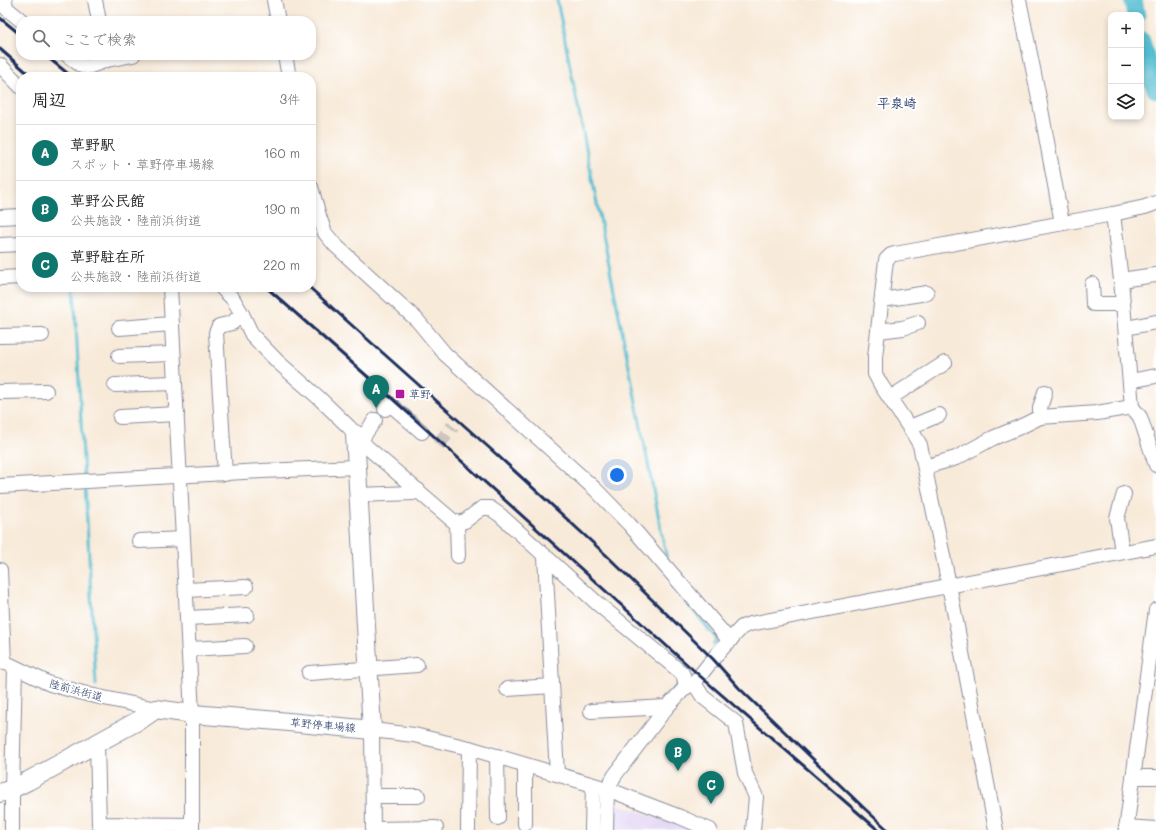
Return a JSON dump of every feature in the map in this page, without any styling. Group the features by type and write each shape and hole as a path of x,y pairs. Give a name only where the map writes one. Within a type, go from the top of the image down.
{"main road":[{"name":"草野停車場線","path":"156,709 192,714 372,730 358,495 358,437"},
{"path":"6,791 156,709"}],"street":[{"path":"95,0 98,16"},
{"path":"274,0 277,16"},
{"path":"1019,0 1062,223"},
{"path":"4,3 17,16"},
{"path":"74,60 82,66 88,67 103,60"},
{"path":"286,60 288,72"},
{"path":"2,70 16,83"},
{"path":"996,830 949,585 920,445 875,374 875,357 886,260 891,255 1113,214 1156,203"},
{"path":"316,205 325,233 335,246 417,320 445,354 596,490 629,524 730,641"},
{"path":"1113,214 1126,328 1132,407 1140,417 1156,465"},
{"path":"0,217 16,216"},
{"path":"0,245 16,244"},
{"path":"1121,280 1155,275"},
{"path":"0,278 16,277"},
{"path":"1092,284 1093,304 1123,304"},
{"path":"97,742 99,824 109,827 192,827 192,714 170,292"},
{"path":"226,292 233,299 252,335 278,362 319,398 367,447 452,520 457,523 465,521 482,508 490,508 598,604 682,673 689,686 736,723 745,773 756,796 753,830"},
{"path":"882,300 927,293"},
{"path":"225,474 216,332 219,326 232,323 242,314"},
{"path":"1126,328 1156,322"},
{"path":"878,331 903,328 918,323"},
{"path":"119,328 172,324"},
{"path":"0,336 42,335"},
{"path":"119,356 173,354"},
{"path":"890,398 946,363"},
{"path":"1130,381 1156,376"},
{"path":"115,385 175,383"},
{"path":"0,392 46,391"},
{"path":"1040,417 1040,408 1045,392"},
{"path":"386,409 390,404 422,432"},
{"path":"925,467 956,458 993,438 1040,417 1097,413 1132,407"},
{"path":"120,417 177,414"},
{"path":"910,427 939,415"},
{"path":"358,437 375,420"},
{"path":"0,486 86,480 357,467"},
{"path":"358,495 413,493 418,490"},
{"path":"1122,552 1118,518 1124,494"},
{"path":"457,523 458,556"},
{"path":"139,541 183,539"},
{"path":"606,830 607,789 615,775 667,707 689,686 742,627 750,624 949,585 1156,546"},
{"path":"545,557 556,774"},
{"path":"0,570 6,664 6,791 12,830"},
{"path":"186,590 246,587"},
{"path":"1156,610 1152,672 1133,778 1126,828 1156,830"},
{"path":"187,618 247,615"},
{"path":"189,649 245,646"},
{"name":"陸前浜街道","path":"6,664 50,684 90,695 156,709"},
{"path":"309,673 417,665"},
{"path":"507,689 552,686"},
{"path":"591,711 667,707"},
{"path":"436,828 373,829 372,730 414,735 498,756 607,789 710,830"},
{"path":"468,830 469,748"},
{"path":"498,756 498,818"},
{"path":"525,765 525,824"},
{"path":"1133,778 1156,777"},
{"path":"592,830 593,785"},
{"path":"373,796 418,796"}],"shaded area":[{"path":"615,803 693,830 609,830 609,805"}],"waterway":[{"path":"557,0 667,560"},
{"path":"1133,0 1135,12"},
{"path":"1143,48 1156,89"},
{"path":"74,292 84,478"},
{"path":"85,485 96,685"},
{"path":"680,594 716,638 716,641 713,644"},
{"path":"666,698 678,684"}],"tunnel":[{"path":"438,445 453,426"}],"railway":[{"path":"0,18 16,31"},
{"path":"0,49 26,72"},
{"path":"51,60 66,72"},
{"path":"272,292 700,676 878,830"},
{"path":"315,292 495,453 605,554 713,659 739,688 888,830"}],"place":[{"name":"草野","path":"400,394"},
{"name":"草野駅","path":"376,408"},
{"name":"草野公民館","path":"678,771"},
{"name":"草野駐在所","path":"711,804"}],"district":[{"name":"平泉崎","path":"897,103"}]}
